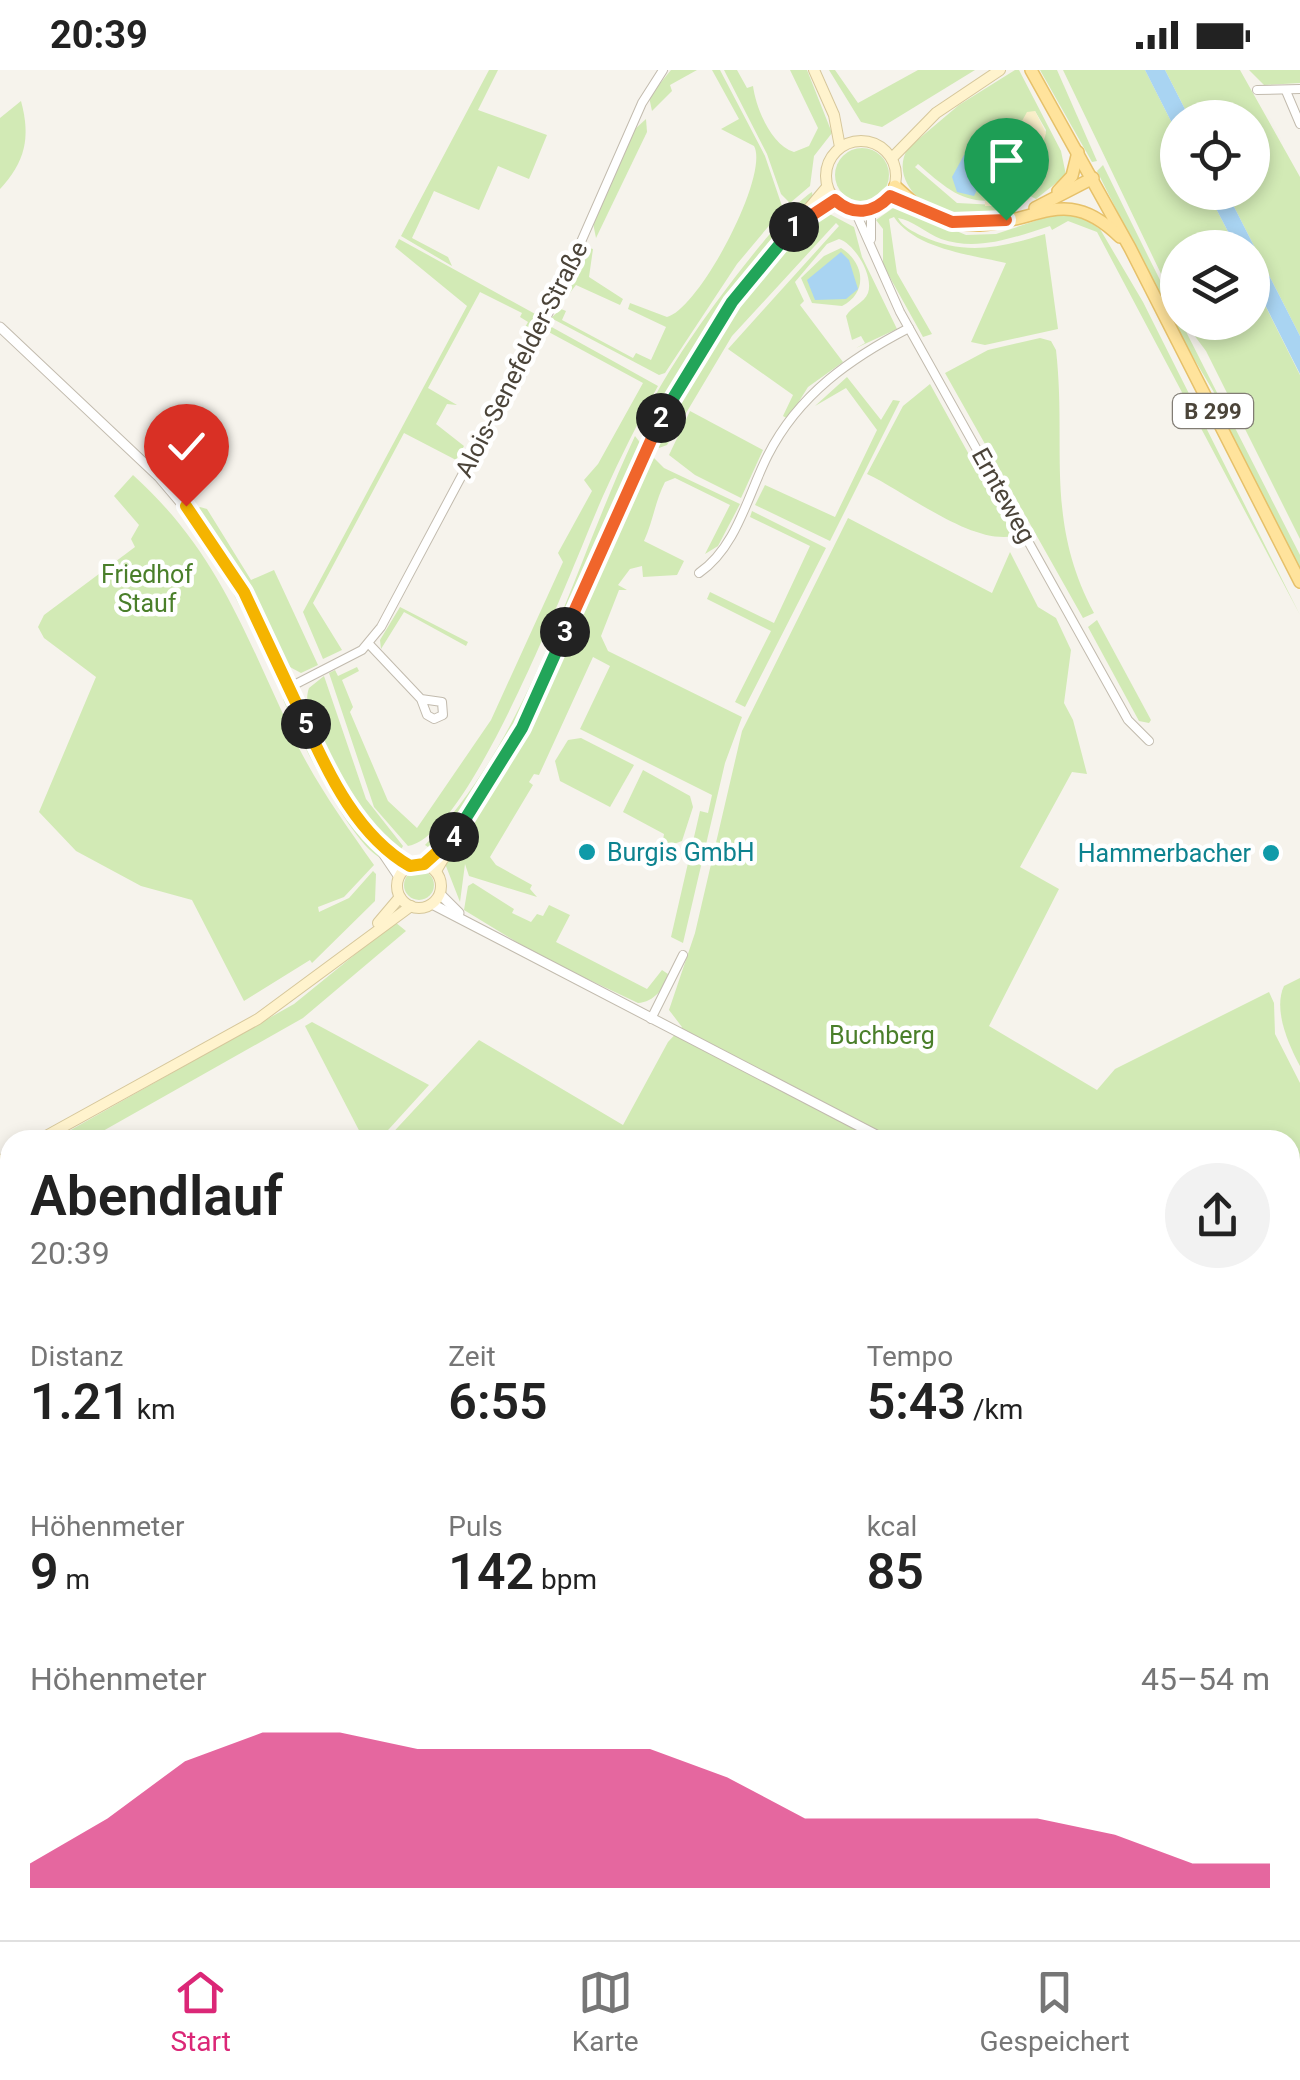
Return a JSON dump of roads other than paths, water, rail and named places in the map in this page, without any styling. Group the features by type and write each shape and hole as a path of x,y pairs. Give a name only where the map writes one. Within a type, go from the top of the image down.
{"main road":[{"path":"814,70 834,115 840,147"},
{"name":"B 299","path":"1031,70 1130,248 1300,582"},
{"path":"882,147 922,125 998,71"},
{"path":"834,115 856,140 882,147 892,158 893,191 872,210 855,211 835,200 828,188 827,166 840,147 856,140"},
{"path":"892,158 922,125"},
{"path":"1042,204 1069,180 1078,152"},
{"path":"893,191 918,207 961,224 1012,218 1092,178"},
{"path":"57,1130 258,1019 410,906 436,899 436,872 532,708 630,479 683,378 739,294 828,188"},
{"path":"801,220 835,200"},
{"name":"B 299","path":"1012,218 1048,209 1079,210 1104,224 1130,248"},
{"path":"369,936 400,897 399,877 410,866 424,864 455,837"},
{"path":"424,864 436,872"},
{"path":"400,897 410,906"}],"street":[{"name":"Alois-Senefelder-Straße","path":"369,644 555,301 642,103 664,70"},
{"path":"1257,90 1300,89"},
{"path":"1286,91 1300,124"},
{"name":"Ernteweg","path":"870,244 872,210"},
{"name":"Ernteweg","path":"855,211 878,269 910,328 1128,720 1148,740"},
{"path":"0,326 159,477 200,524 244,592 333,779 382,846 399,877"},
{"path":"699,573 721,554 768,454 818,388 860,353 910,328"},
{"path":"290,687 369,644 421,699"},
{"path":"382,846 410,866"},
{"path":"436,899 472,925 867,1130"},
{"path":"651,1019 683,955"}],"water":[{"path":"1145,70 1165,70 1180,100 1160,100"},
{"path":"1013,129 1023,152 1012,171 981,182 974,196 957,192 952,177 964,155"},
{"path":"1217,210 1236,210 1246,230 1227,230"},
{"path":"841,252 849,260 858,289 846,299 815,300 807,280"},
{"path":"1270,277 1300,336 1300,374 1270,315"}],"place":[{"name":"Burgis GmbH","path":"587,852"},
{"name":"Hammerbacher","path":"1271,853"}],"park label":[{"name":"Friedhof Stauf","path":"147,588"},
{"name":"Buchberg","path":"882,1035"}]}
